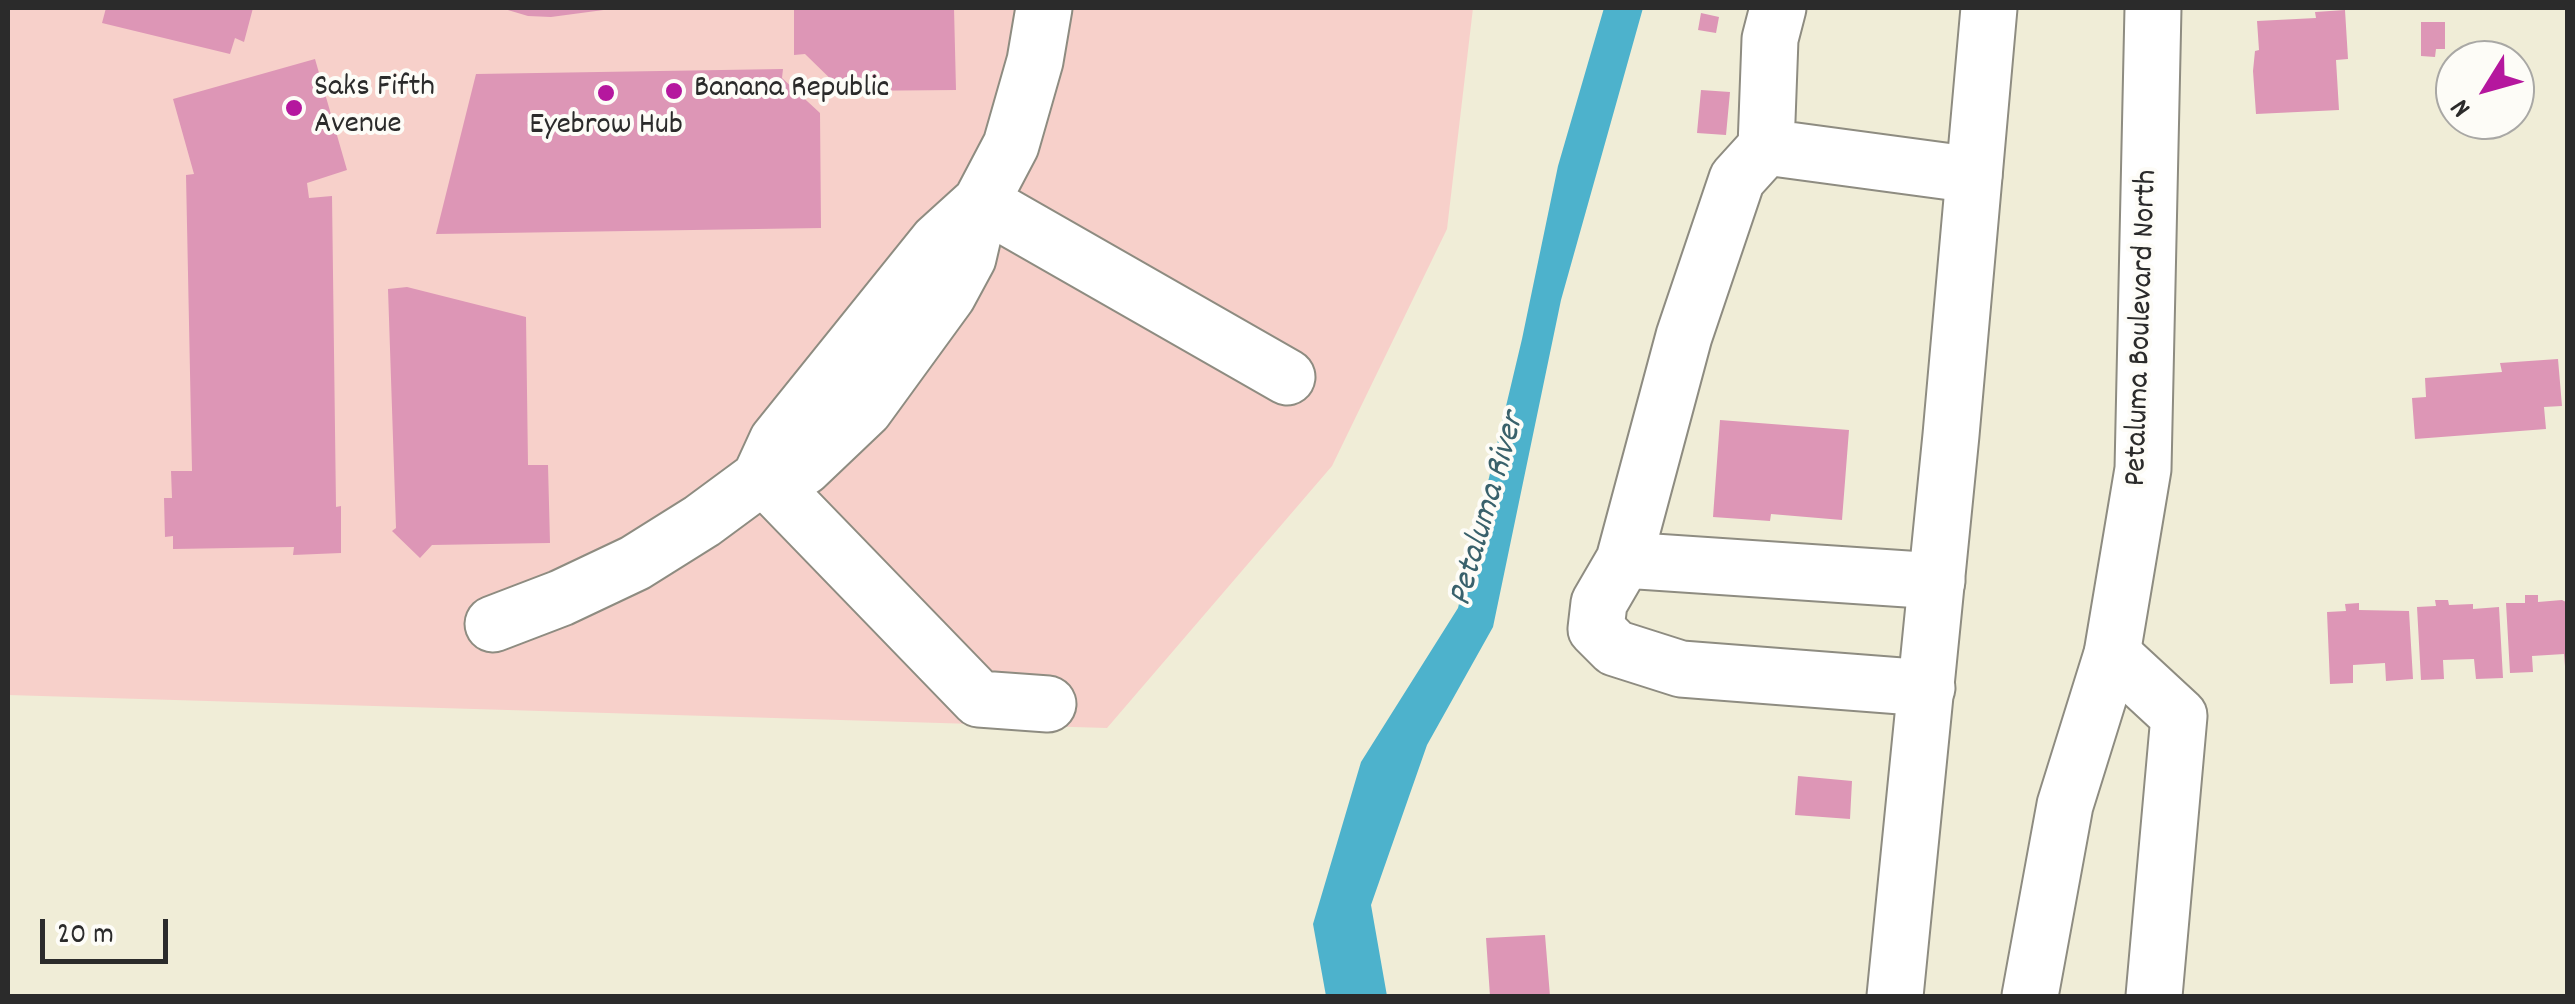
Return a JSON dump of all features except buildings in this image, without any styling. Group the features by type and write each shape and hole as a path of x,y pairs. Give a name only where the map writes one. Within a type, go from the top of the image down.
{"main road":[{"path":"493,624 635,564 762,477 777,441 938,241 981,202 1012,145 1035,60 1044,8"},
{"path":"1778,8 1770,40 1766,147 1737,178 1684,336 1624,560 1599,603 1596,629 1616,648 1681,669 1926,688"},
{"path":"1895,996 1989,8"},
{"name":"Petaluma Boulevard North","path":"2030,996 2066,806 2112,654 2143,469 2153,8"},
{"path":"1766,147 1974,174"},
{"path":"981,202 1286,377"},
{"path":"762,477 979,698 1048,704"},
{"path":"1624,560 1937,581"},
{"path":"2112,654 2179,716 2154,996"}],"shaded area":[{"path":"8,8 1473,8 1447,229 1332,466 1107,728 8,695"}],"water":[{"name":"Petaluma River","path":"1604,8 1643,8 1561,300 1493,627 1427,745 1371,905 1387,996 1326,996 1313,924 1361,762 1458,608 1522,339 1558,166"}],"place":[{"name":"Banana Republic","path":"674,91"},
{"name":"Eyebrow Hub","path":"606,93"},
{"name":"Saks Fifth Avenue","path":"294,108"}]}
